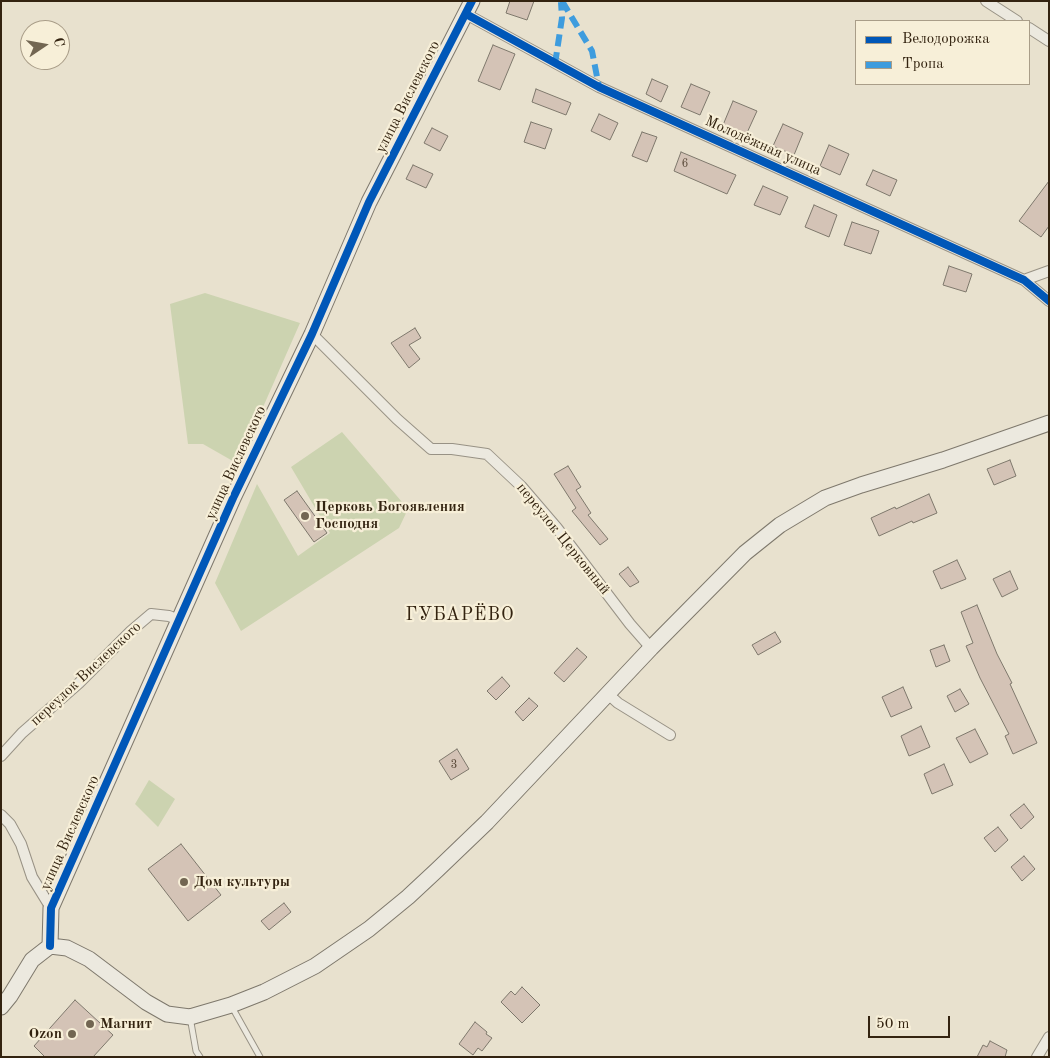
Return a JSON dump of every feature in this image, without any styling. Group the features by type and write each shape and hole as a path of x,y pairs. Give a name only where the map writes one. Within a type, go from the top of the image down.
{"main road":[{"name":"улица Вислевского","path":"50,946 51,908 234,496 312,334 369,202 469,8"},
{"path":"1,1007 32,960 50,946 67,948 90,960 146,1002 168,1014 190,1017 231,1005 264,992 314,966 376,924 408,897 487,822 651,648 745,553 780,525 825,498 1049,423"}],"street":[{"path":"986,1 1015,20"},
{"name":"Молодёжная улица","path":"469,8 599,87 1024,280 1049,301"},
{"path":"1030,29 1049,41"},
{"path":"1024,280 1049,270"},
{"name":"переулок Церковный","path":"312,334 397,419 431,449 452,449 487,454 521,486 539,507 630,624 651,648"},
{"name":"переулок Вислевского","path":"1,756 22,733 79,683 131,630 151,614 169,616 179,620"},
{"path":"608,694 618,703 670,735"},
{"path":"1,815 10,824 21,844 32,877 51,908"},
{"path":"1037,1057 1049,1037"}],"lane":[{"path":"231,1005 260,1057"},
{"path":"190,1017 196,1051 200,1057"}],"green space":[{"path":"205,293 300,323 238,464 203,444 188,444 170,304"},
{"path":"342,432 408,509 399,528 241,631 215,583 257,484 298,556 330,533 291,467"},
{"path":"149,780 175,799 158,827 135,804"}],"building":[{"path":"510,1 534,1 527,20 506,13"},
{"path":"493,45 515,54 500,90 478,81"},
{"path":"652,79 668,86 661,102 646,94"},
{"path":"691,84 710,92 700,115 681,107"},
{"path":"536,89 571,103 566,115 532,102"},
{"path":"733,101 757,111 746,135 723,125"},
{"path":"599,114 618,123 610,140 591,131"},
{"path":"531,122 552,129 545,149 524,142"},
{"path":"783,124 803,133 794,155 773,146"},
{"path":"432,128 448,136 440,151 424,143"},
{"path":"642,132 657,137 647,162 632,156"},
{"path":"829,145 849,154 840,175 820,166"},
{"path":"681,152 736,175 727,194 674,171"},
{"path":"413,165 433,174 426,188 406,179"},
{"path":"873,170 897,180 890,196 866,185"},
{"path":"1049,181 1049,226 1041,237 1019,221"},
{"path":"763,186 788,197 780,215 754,205"},
{"path":"814,205 837,215 829,237 805,227"},
{"path":"852,222 879,231 871,254 844,245"},
{"path":"949,266 972,274 966,292 943,285"},
{"path":"415,328 421,338 409,345 420,359 409,368 391,343"},
{"path":"1010,460 1016,476 994,485 987,469"},
{"path":"568,466 581,487 576,490 591,513 588,515 608,539 600,545 572,511 576,508 554,474"},
{"name":"Церковь Богоявления Господня","path":"297,491 327,533 314,542 284,500"},
{"path":"929,494 937,513 913,523 912,521 879,536 871,518"},
{"path":"957,560 966,579 941,589 933,571"},
{"path":"628,567 639,582 630,587 619,574"},
{"path":"1010,571 1018,589 1002,597 993,579"},
{"path":"977,605 1037,743 1013,754 1005,736 1009,734 966,646 973,643 961,612"},
{"path":"775,632 781,642 758,655 752,645"},
{"path":"944,645 950,661 936,667 930,650"},
{"path":"577,648 587,657 564,682 554,673"},
{"path":"502,677 510,686 496,700 487,691"},
{"path":"903,687 912,708 891,717 882,697"},
{"path":"960,689 969,704 955,712 947,696"},
{"path":"529,698 538,706 523,721 515,712"},
{"path":"921,726 930,747 909,756 901,736"},
{"path":"975,729 988,754 970,763 956,738"},
{"path":"457,749 469,769 451,780 439,761"},
{"path":"944,764 953,785 932,794 924,774"},
{"path":"1024,804 1034,817 1021,829 1010,815"},
{"path":"998,827 1008,840 995,852 984,838"},
{"name":"Дом культуры","path":"181,844 221,895 188,921 148,869"},
{"path":"1024,856 1035,869 1022,881 1011,867"},
{"path":"284,903 291,912 269,930 261,921"},
{"path":"522,987 540,1005 522,1023 501,1002 511,991 515,995"},
{"path":"75,1000 113,1035 93,1057 45,1057 34,1046"},
{"path":"475,1022 492,1038 482,1051 478,1048 473,1055 459,1044"},
{"path":"990,1041 1007,1050 1005,1057 977,1057 983,1045 987,1047"}],"marked path":[{"path":"562,1 592,51 599,87"},
{"path":"555,64 562,18 561,2"}],"cycle path":[{"path":"50,946 51,908 234,496 312,334 369,202 472,1"},
{"path":"466,14 599,87 1024,280 1049,301"}],"place":[{"name":"Церковь Богоявления Господня","path":"305,516"},
{"name":"Дом культуры","path":"184,882"},
{"name":"Магнит","path":"90,1024"},
{"name":"Ozon","path":"72,1034"}],"district":[{"name":"ГУБАРЁВО","path":"460,615"}]}
